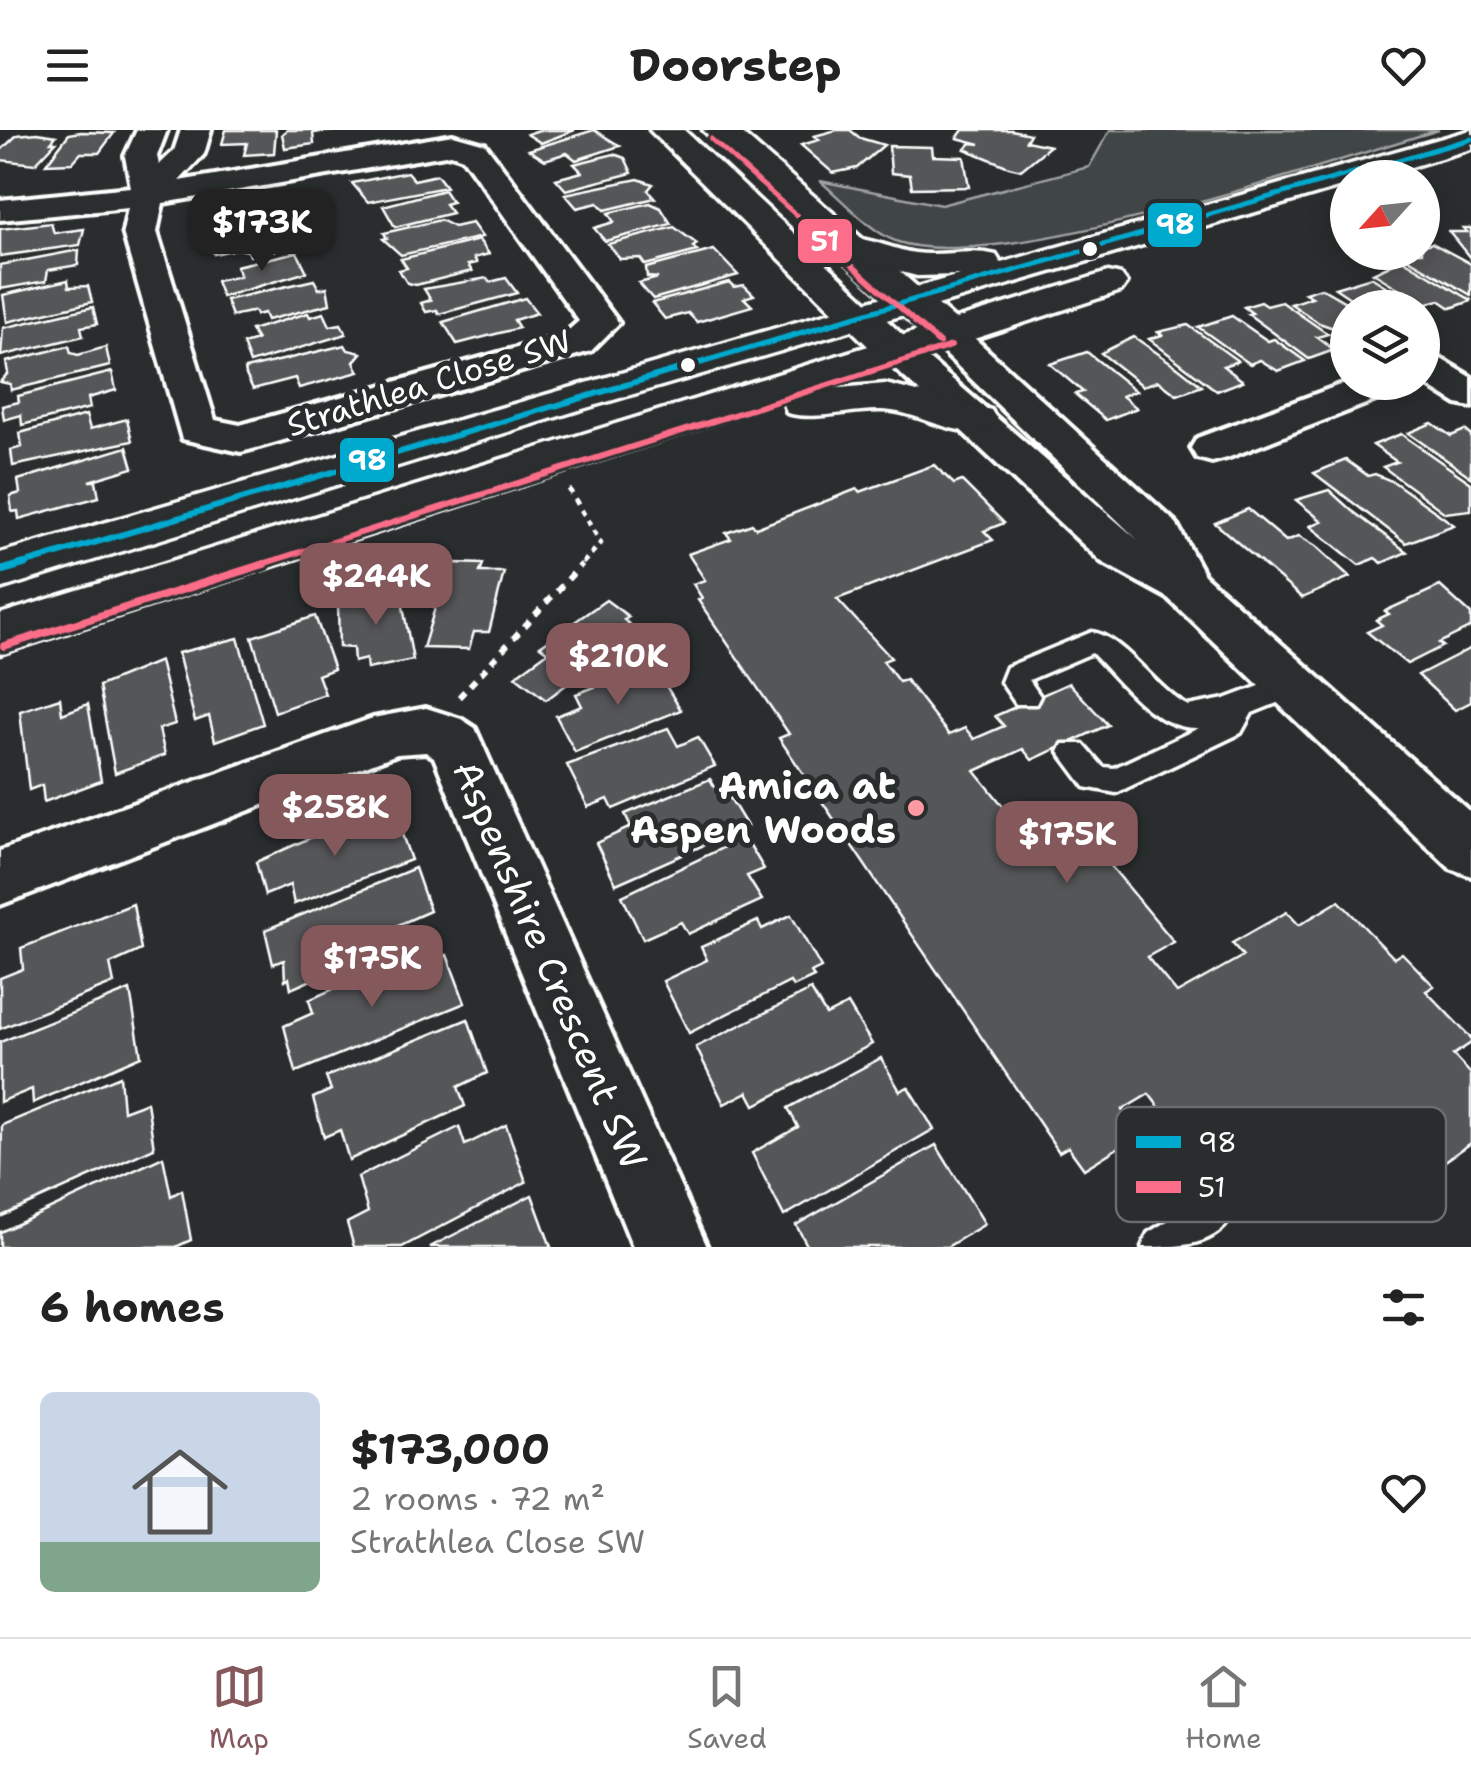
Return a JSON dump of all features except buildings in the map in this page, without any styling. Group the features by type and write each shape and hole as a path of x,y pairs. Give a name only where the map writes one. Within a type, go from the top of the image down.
{"main road":[{"path":"666,130 895,350"},
{"path":"719,130 947,334"},
{"path":"0,570 564,401 1471,138"},
{"path":"1440,180 1471,170"},
{"path":"1198,255 1330,215"},
{"path":"849,247 917,265 985,262 1026,269"},
{"path":"0,634 1143,273"},
{"path":"694,414 885,397 975,420"}],"street":[{"path":"148,192 141,156 152,130"},
{"path":"0,210 87,204 148,192 188,154 196,130"},
{"name":"Strathlea Close SW","path":"454,144 474,151 600,322 577,343 240,439 197,430 140,232 148,192 454,144"},
{"path":"0,186 89,186 148,192"},
{"path":"947,334 1160,534 1185,586"},
{"path":"895,350 1120,550 1185,586 1471,850"},
{"path":"1440,362 1471,350"},
{"path":"1440,377 1471,395"},
{"path":"1212,448 1338,400"},
{"name":"Aspenshire Crescent SW","path":"0,878 392,733 431,730 456,744 670,1247"}],"lane":[{"path":"1026,696 1015,682 1017,674 1092,642 1175,712 1189,718 1241,706 1292,686"},
{"path":"1073,752 1095,778 1116,781 1231,724 1241,706"},
{"path":"1162,1247 1198,1222"}],"path":[{"path":"431,730 602,543 547,460"}],"shaded area":[{"path":"1110,130 1439,130 1164,211 1010,243 946,248 898,242 867,223 820,181 941,205 1089,167"}],"transit line":[{"name":"51","path":"711,139 939,343"},
{"name":"98","path":"0,571 564,401 1471,139"},
{"name":"51","path":"4,646 951,346"}],"place":[{"name":"Amica at Aspen Woods","path":"916,808"}]}
